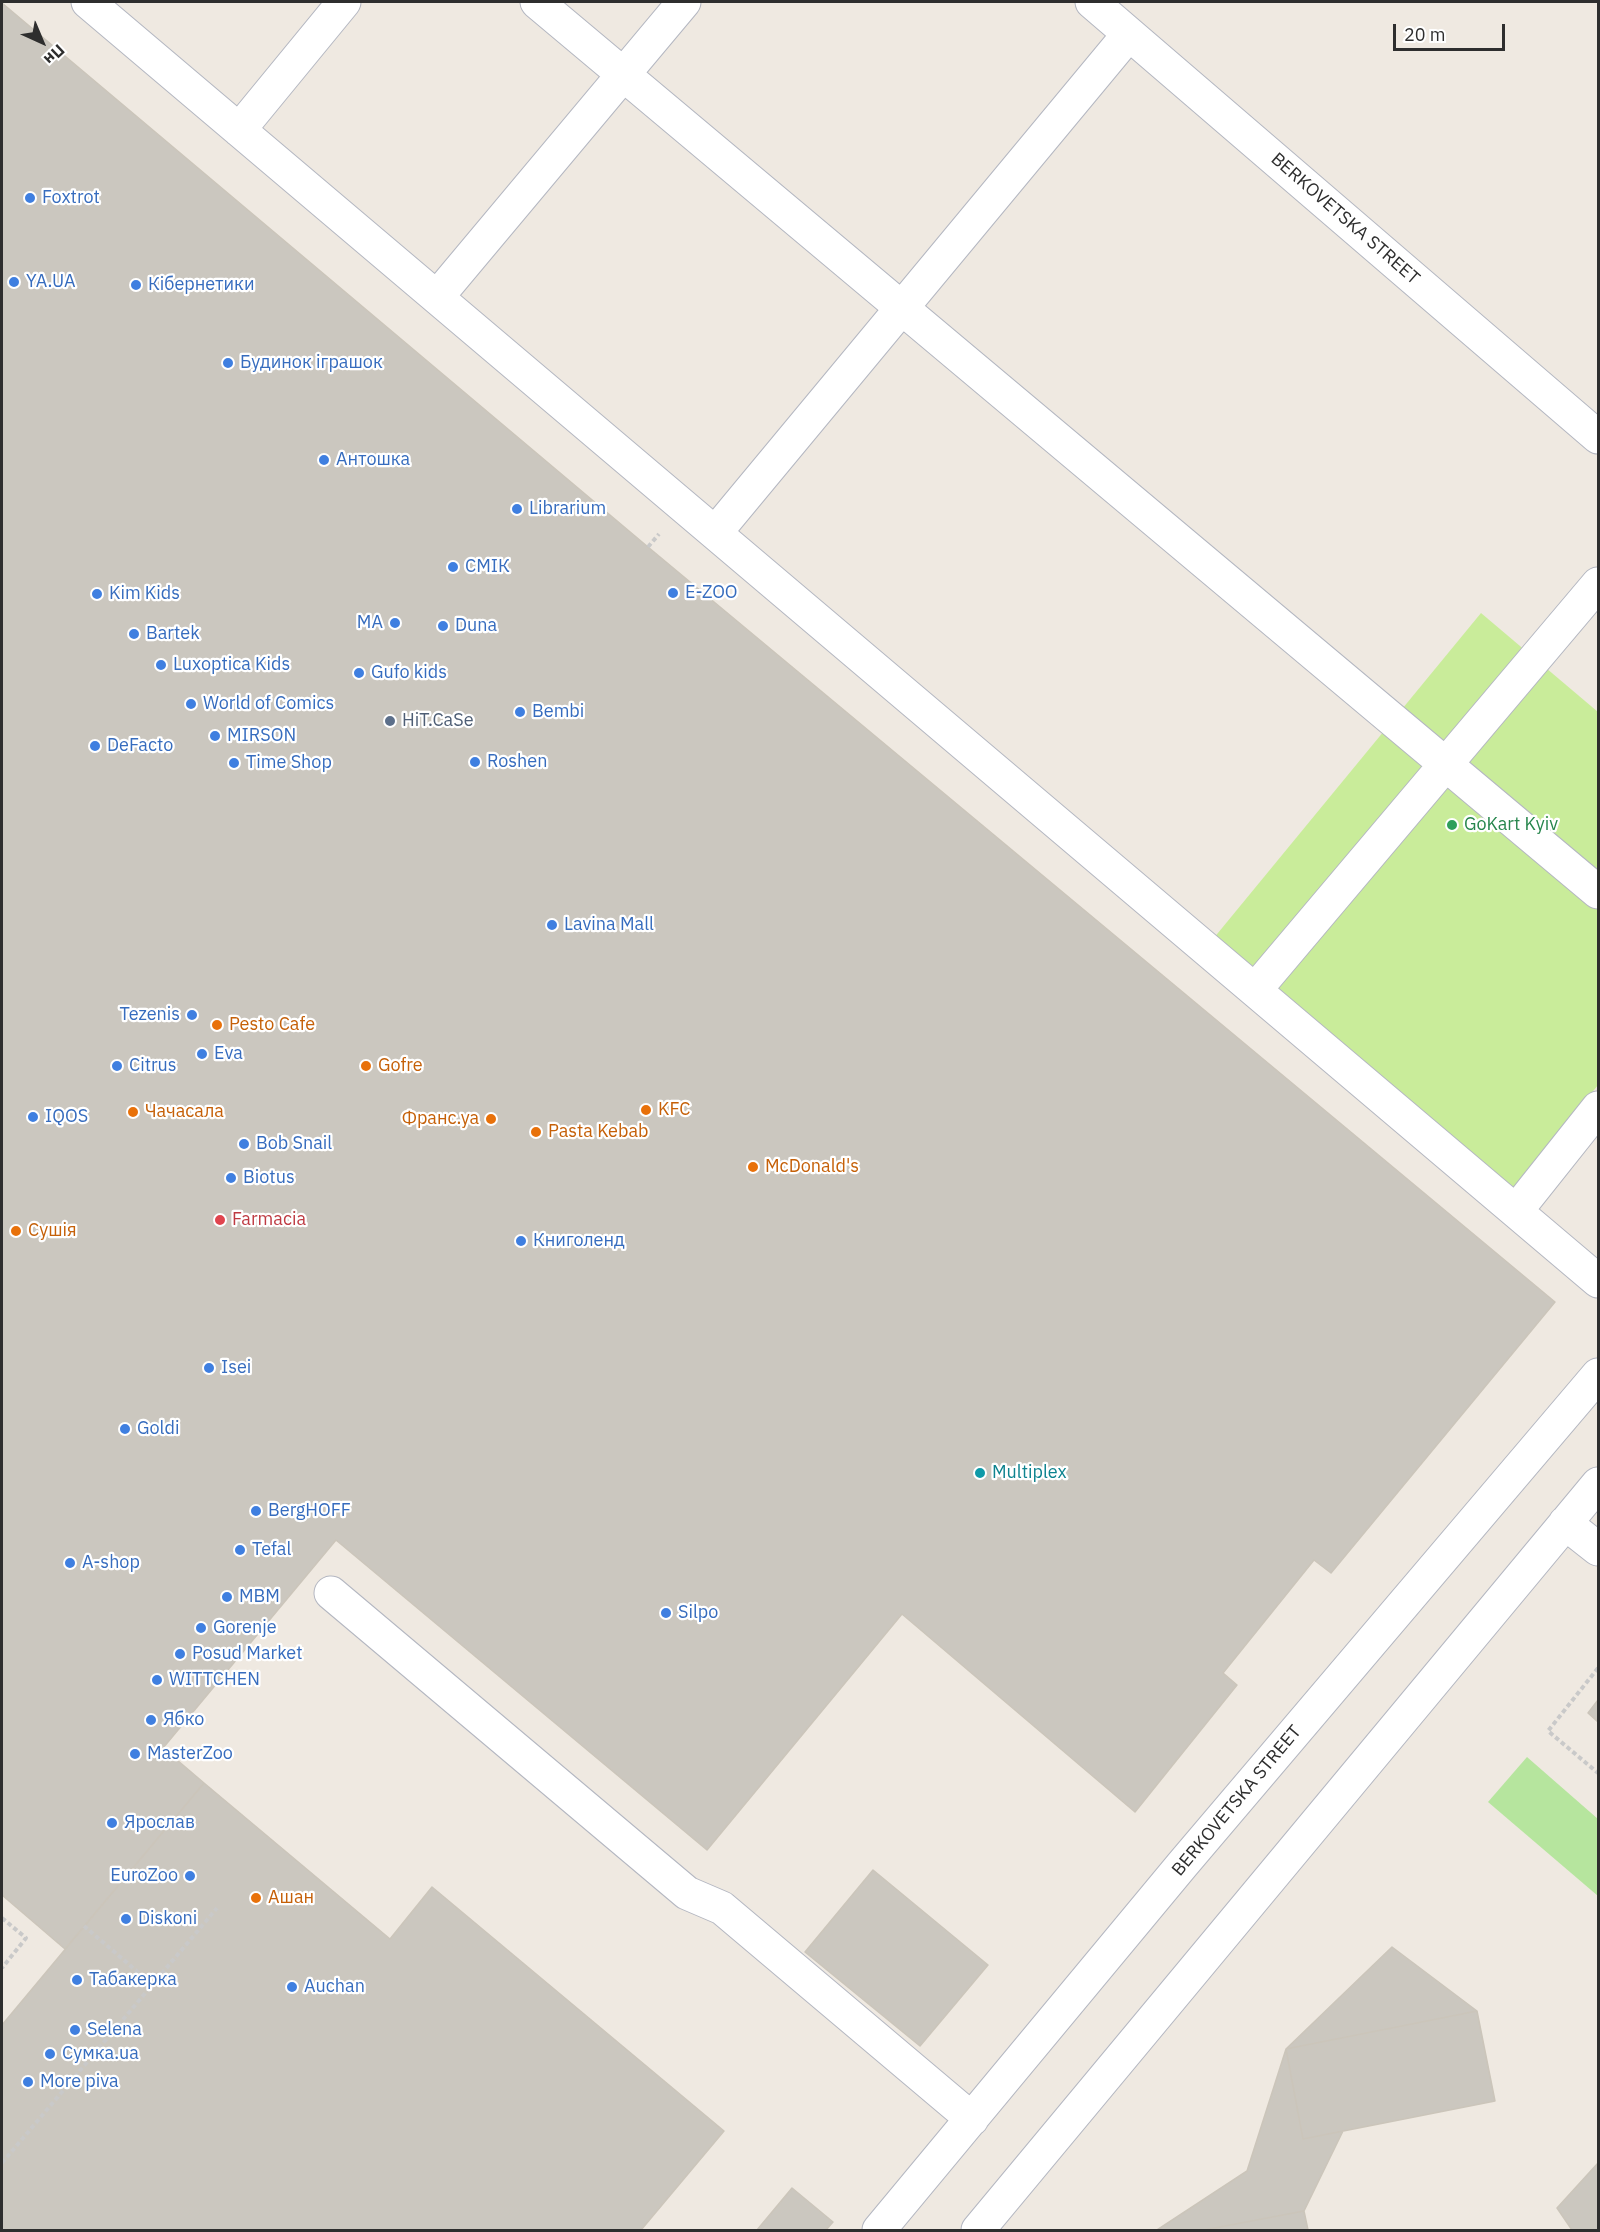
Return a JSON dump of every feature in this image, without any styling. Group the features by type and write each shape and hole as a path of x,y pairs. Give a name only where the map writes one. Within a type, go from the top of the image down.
{"street":[{"path":"88,2 1599,1281"},
{"path":"239,130 344,2"},
{"path":"537,2 1599,892"},
{"path":"437,297 684,2"},
{"name":"BERKOVETSKA STREET","path":"1092,2 1599,437"},
{"path":"715,533 1129,34"},
{"path":"1255,990 1599,584"},
{"path":"1516,1211 1599,1108"},
{"name":"BERKOVETSKA STREET","path":"879,2230 1190,1856 1599,1375"},
{"path":"978,2230 1599,1484"},
{"path":"1565,1523 1599,1549"},
{"path":"331,1593 687,1893 722,1908 972,2119"}],"path":[{"path":"1599,1668 1548,1731 1599,1773"},
{"path":"2,2163 218,1908"},
{"path":"2,1918 26,1938 2,1968"},
{"path":"84,1926 153,1985"}],"green space":[{"name":"GoKart Kyiv","path":"1481,613 1598,712 1598,1085 1514,1190 1213,939"},
{"path":"1527,1757 1598,1819 1598,1896 1488,1802"}],"building":[{"name":"Lavina Mall","path":"2,3 648,547 1555,1302 1331,1573 1314,1560 1223,1673 1237,1685 1135,1812 902,1614 707,1850 336,1540 163,1748 204,1783 65,1949 2,1895"},
{"path":"1598,1700 1598,1722 1588,1713"},
{"name":"Auchan","path":"204,1783 390,1939 432,1887 724,2131 641,2230 2,2230 2,2025"},
{"path":"873,1870 988,1965 920,2046 805,1952"},
{"path":"1392,1947 1477,2011 1286,2049"},
{"path":"1477,2011 1495,2101 1303,2139 1286,2049"},
{"path":"1286,2049 1303,2139 1343,2131 1304,2211 1204,2230 1157,2230 1247,2171"},
{"path":"1598,2163 1598,2230 1572,2230 1557,2208"},
{"path":"792,2188 833,2222 826,2230 757,2230"},
{"path":"1304,2211 1308,2230 1204,2230"}],"place":[{"name":"Foxtrot","path":"30,198"},
{"name":"YA.UA","path":"14,282"},
{"name":"Кібернетики","path":"136,285"},
{"name":"Будинок іграшок","path":"228,363"},
{"name":"Антошка","path":"324,460"},
{"name":"Librarium","path":"517,509"},
{"name":"СМІК","path":"453,567"},
{"name":"E-ZOO","path":"673,593"},
{"name":"Kim Kids","path":"97,594"},
{"name":"МА","path":"395,623"},
{"name":"Duna","path":"443,626"},
{"name":"Bartek","path":"134,634"},
{"name":"Luxoptica Kids","path":"161,665"},
{"name":"Gufo kids","path":"359,673"},
{"name":"World of Comics","path":"191,704"},
{"name":"Bembi","path":"520,712"},
{"name":"HiT.CaSe","path":"390,721"},
{"name":"MIRSON","path":"215,736"},
{"name":"DeFacto","path":"95,746"},
{"name":"Roshen","path":"475,762"},
{"name":"Time Shop","path":"234,763"},
{"name":"GoKart Kyiv","path":"1452,825"},
{"name":"Lavina Mall","path":"552,925"},
{"name":"Tezenis","path":"192,1015"},
{"name":"Pesto Cafe","path":"217,1025"},
{"name":"Eva","path":"202,1054"},
{"name":"Citrus","path":"117,1066"},
{"name":"Gofre","path":"366,1066"},
{"name":"KFC","path":"646,1110"},
{"name":"Чачасала","path":"133,1112"},
{"name":"IQOS","path":"33,1117"},
{"name":"Франс.уа","path":"491,1119"},
{"name":"Pasta Kebab","path":"536,1132"},
{"name":"Bob Snail","path":"244,1144"},
{"name":"McDonald's","path":"753,1167"},
{"name":"Biotus","path":"231,1178"},
{"name":"Farmacia","path":"220,1220"},
{"name":"Сушія","path":"16,1231"},
{"name":"Книголенд","path":"521,1241"},
{"name":"Isei","path":"209,1368"},
{"name":"Goldi","path":"125,1429"},
{"name":"Multiplex","path":"980,1473"},
{"name":"BergHOFF","path":"256,1511"},
{"name":"Tefal","path":"240,1550"},
{"name":"A-shop","path":"70,1563"},
{"name":"MBM","path":"227,1597"},
{"name":"Silpo","path":"666,1613"},
{"name":"Gorenje","path":"201,1628"},
{"name":"Posud Market","path":"180,1654"},
{"name":"WITTCHEN","path":"157,1680"},
{"name":"Ябко","path":"151,1720"},
{"name":"MasterZoo","path":"135,1754"},
{"name":"Ярослав","path":"112,1823"},
{"name":"EuroZoo","path":"190,1876"},
{"name":"Ашан","path":"256,1898"},
{"name":"Diskoni","path":"126,1919"},
{"name":"Табакерка","path":"77,1980"},
{"name":"Auchan","path":"292,1987"},
{"name":"Selena","path":"75,2030"},
{"name":"Сумка.ua","path":"50,2054"},
{"name":"More piva","path":"28,2082"}]}
